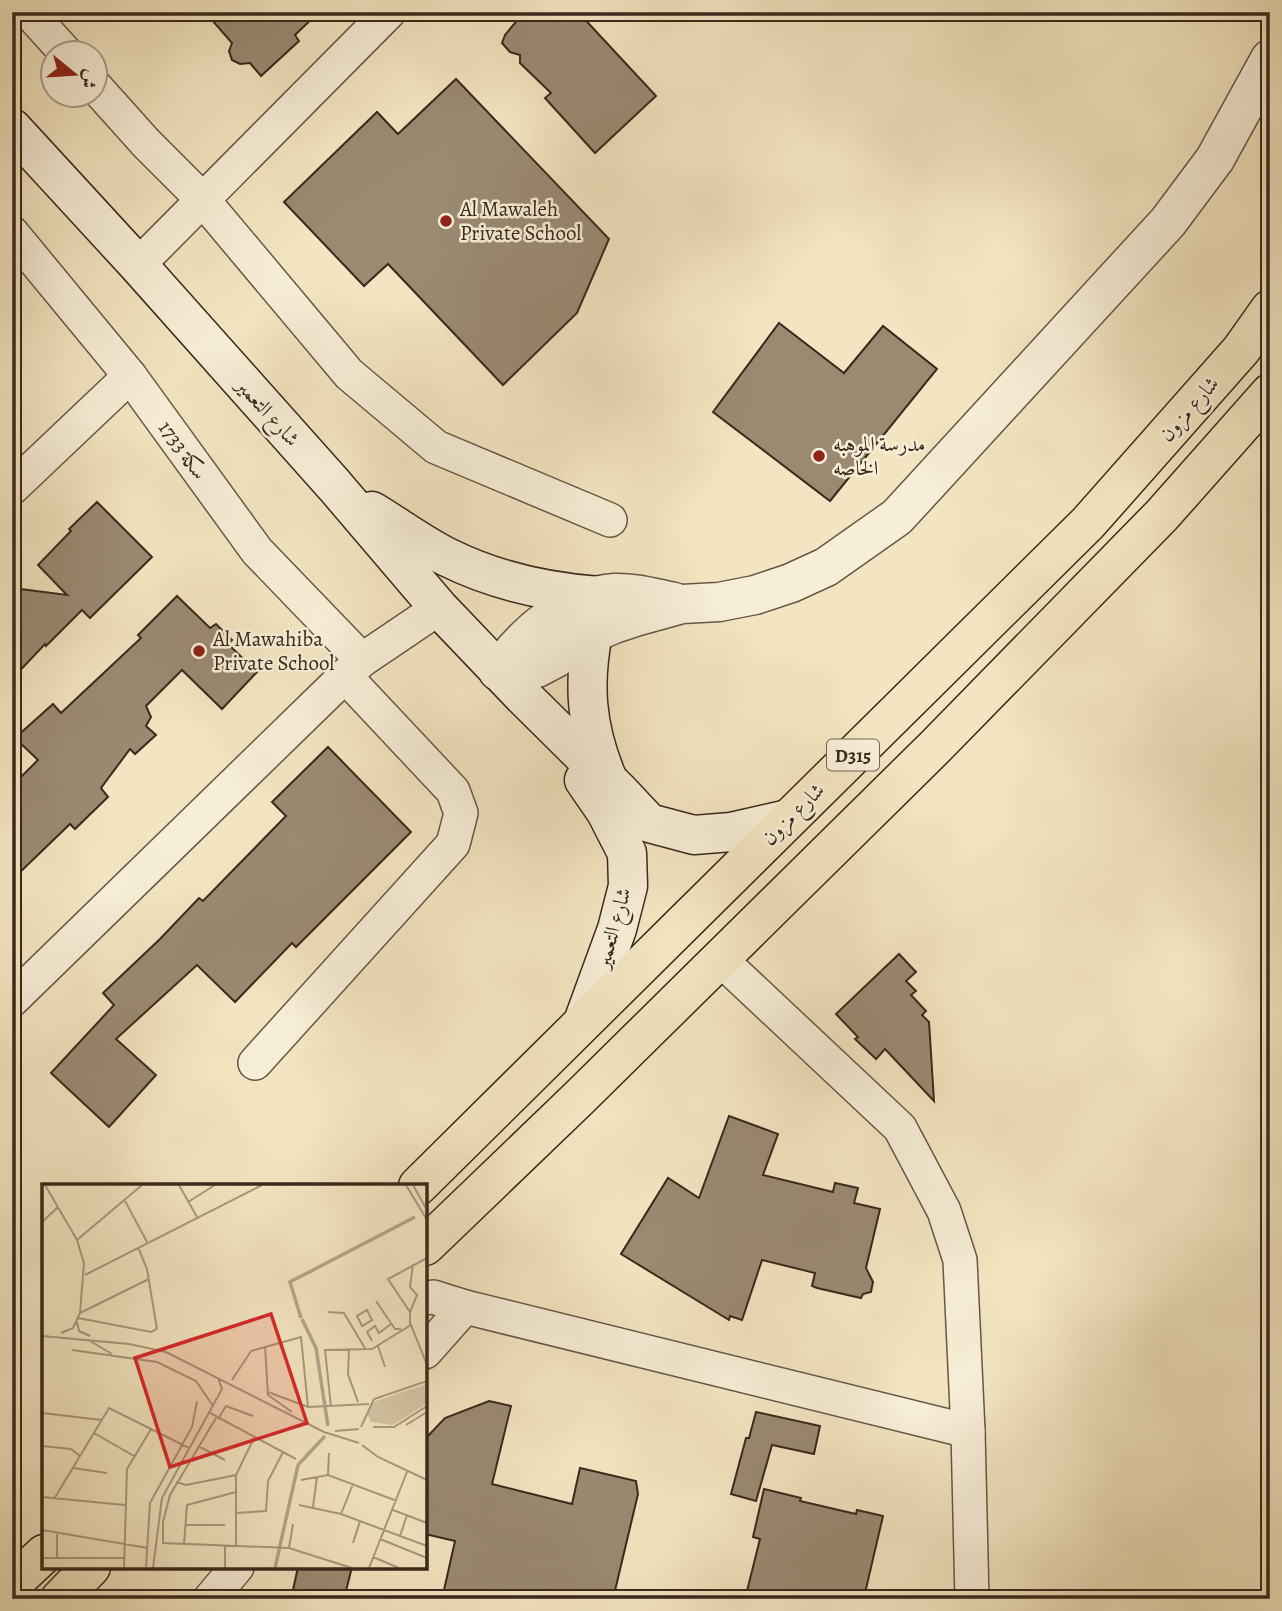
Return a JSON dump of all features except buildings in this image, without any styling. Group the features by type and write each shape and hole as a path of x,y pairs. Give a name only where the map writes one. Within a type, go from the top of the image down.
{"main road":[{"path":"510,684 518,671 537,668 593,633 614,624 682,604 719,602 755,595 791,583 826,567 897,517 1168,222 1215,159 1270,59"},
{"name":"شارع التعمير","path":"12,128 335,486 439,608 510,684 649,823 694,835 731,832 788,819"},
{"name":"شارع مزون","path":"420,1184 1088,523 1241,350 1270,309"},
{"name":"D315","path":"427,1244 936,746 1162,515 1270,393"},
{"path":"335,486 444,555 473,569 535,588 599,596"},
{"path":"510,684 513,650 550,618 572,606 614,593 631,593 682,604"},
{"path":"593,633 587,707 598,757 608,780"},
{"name":"شارع التعمير","path":"510,684 606,812 626,853 628,886 617,929 583,1022"},
{"path":"12,1584 42,1556"},
{"path":"60,1599 89,1569"}],"street":[{"path":"29,12 52,38"},
{"path":"138,265 389,12"},
{"path":"108,101 203,200 349,374 436,447 610,520"},
{"name":"سكة 1733","path":"12,233 130,376 257,551 453,791 461,813 453,844 255,1063"},
{"path":"12,488 130,376"},
{"path":"13,998 353,668 439,608"},
{"path":"720,959 900,1128 944,1211 960,1260 972,1599"},
{"path":"427,1298 433,1297 968,1432"},
{"path":"427,1350 465,1307"},
{"path":"210,1599 235,1569"}],"place":[{"name":"Al Mawaleh Private School","path":"446,221"},
{"name":"مدرسة الموهبه الخاصه","path":"819,456"},
{"name":"Al Mawahiba Private School","path":"199,651"}]}
